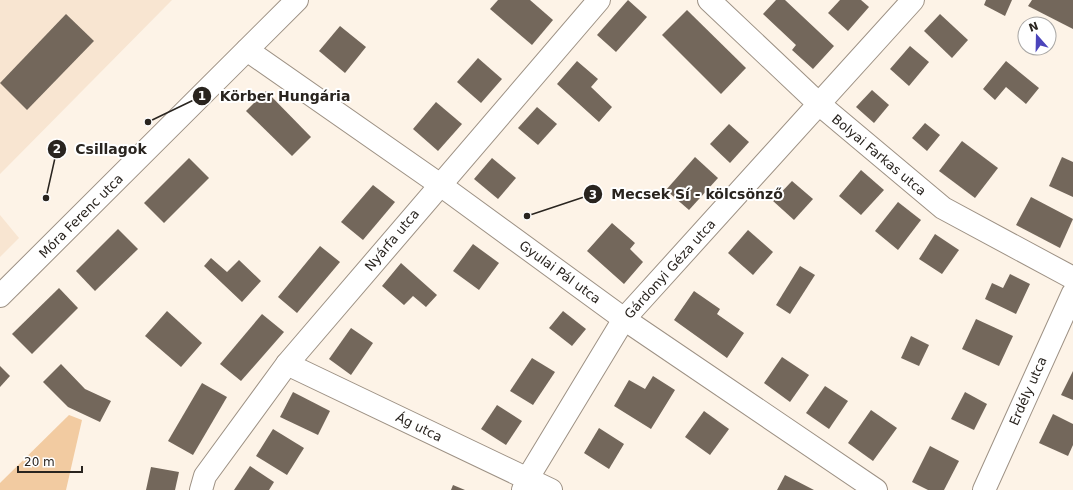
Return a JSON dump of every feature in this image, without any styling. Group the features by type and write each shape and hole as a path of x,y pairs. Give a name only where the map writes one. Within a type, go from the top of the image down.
{"street":[{"name":"Móra Ferenc utca","path":"0,296 297,0"},
{"name":"Nyárfa utca","path":"201,490 205,476 287,364 439,184 599,0"},
{"name":"Bolyai Farkas utca","path":"709,0 819,104 943,208 1073,278"},
{"name":"Gárdonyi Géza utca","path":"526,484 624,319 913,0"},
{"name":"Gyulai Pál utca","path":"247,50 439,184 624,319 876,490"},
{"name":"Erdély utca","path":"984,490 1073,292"},
{"name":"Ág utca","path":"287,364 526,484 551,490"}],"shaded area":[{"path":"0,0 172,0 0,174"},
{"path":"0,215 19,238 0,257"},
{"path":"69,415 82,420 66,490 0,490 0,483"}],"building":[{"path":"498,0 530,0 553,20 532,45 490,9"},
{"path":"628,0 647,17 616,52 597,35"},
{"path":"776,0 785,0 834,46 813,69 792,50 796,45 763,14"},
{"path":"840,0 861,0 869,7 848,31 828,13"},
{"path":"986,0 1012,0 1005,16 984,5"},
{"path":"1032,0 1073,0 1073,29 1057,21 1057,16 1048,16 1028,6"},
{"path":"687,10 746,68 721,94 662,35"},
{"path":"66,14 94,41 27,110 0,83"},
{"path":"940,14 968,40 952,58 924,31"},
{"path":"340,26 366,47 345,73 319,51"},
{"path":"910,46 929,62 909,86 890,69"},
{"path":"478,58 502,79 481,103 457,82"},
{"path":"577,61 598,79 591,87 612,107 599,122 557,84"},
{"path":"1006,61 1039,88 1026,104 1006,87 995,100 983,89"},
{"path":"872,90 889,105 874,123 856,107"},
{"path":"266,91 311,137 292,156 246,111"},
{"path":"436,102 462,124 438,151 413,129"},
{"path":"537,107 557,124 538,145 518,128"},
{"path":"925,123 940,135 927,151 912,138"},
{"path":"729,124 749,142 730,163 710,144"},
{"path":"962,141 998,168 975,198 939,171"},
{"path":"695,157 718,178 689,210 666,190"},
{"path":"1062,157 1073,162 1073,197 1049,186"},
{"path":"189,158 209,178 164,223 144,203"},
{"path":"492,158 516,178 498,199 474,179"},
{"path":"861,170 884,190 861,215 839,196"},
{"path":"792,181 813,199 794,220 773,201"},
{"path":"373,185 395,202 363,240 341,222"},
{"path":"1031,197 1073,219 1060,248 1016,225"},
{"path":"898,202 921,220 898,250 875,231"},
{"path":"612,223 635,243 630,249 643,262 624,284 587,251"},
{"path":"118,229 138,249 95,291 76,271"},
{"path":"748,230 773,252 753,275 728,253"},
{"path":"935,234 959,250 942,274 919,259"},
{"path":"473,244 499,263 479,290 453,271"},
{"path":"320,246 340,262 297,313 278,297"},
{"path":"211,258 227,272 239,260 261,281 242,302 204,266"},
{"path":"401,263 437,295 426,307 413,296 404,305 382,286"},
{"path":"800,266 815,275 790,314 776,305"},
{"path":"1010,274 1030,284 1016,314 985,299 992,283 1003,288"},
{"path":"59,288 78,308 32,354 12,334"},
{"path":"694,291 720,309 717,314 744,333 727,358 674,320"},
{"path":"167,311 202,343 181,367 145,336"},
{"path":"563,311 586,329 572,346 549,328"},
{"path":"262,314 284,332 241,381 220,364"},
{"path":"976,319 1013,336 999,366 962,349"},
{"path":"351,328 373,343 351,375 329,359"},
{"path":"911,336 929,345 919,366 901,358"},
{"path":"782,357 809,375 790,402 764,383"},
{"path":"532,358 555,372 533,405 510,391"},
{"path":"61,364 85,389 111,401 100,422 68,407 43,382"},
{"path":"0,366 10,376 0,387"},
{"path":"1073,371 1073,400 1061,395"},
{"path":"653,376 675,390 651,429 614,406 629,380 645,389"},
{"path":"202,383 227,397 193,455 168,441"},
{"path":"825,386 848,401 829,429 806,413"},
{"path":"293,392 330,411 318,435 280,417"},
{"path":"965,392 987,404 974,430 951,419"},
{"path":"497,405 522,421 506,445 481,429"},
{"path":"871,410 897,428 873,461 848,443"},
{"path":"704,411 729,429 710,455 685,437"},
{"path":"1053,414 1073,424 1073,445 1068,456 1039,443"},
{"path":"599,428 624,444 609,469 584,453"},
{"path":"273,429 304,448 287,475 256,456"},
{"path":"930,446 959,461 944,490 928,490 912,482"},
{"path":"250,466 274,482 269,490 234,490"},
{"path":"151,467 179,472 175,490 146,490"},
{"path":"785,475 814,490 777,490"},
{"path":"453,485 465,490 451,490"}],"place":[{"name":"Körber Hungária","path":"148,122"},
{"name":"Csillagok","path":"46,198"},
{"name":"Mecsek Sí - kölcsönző","path":"527,216"}]}
